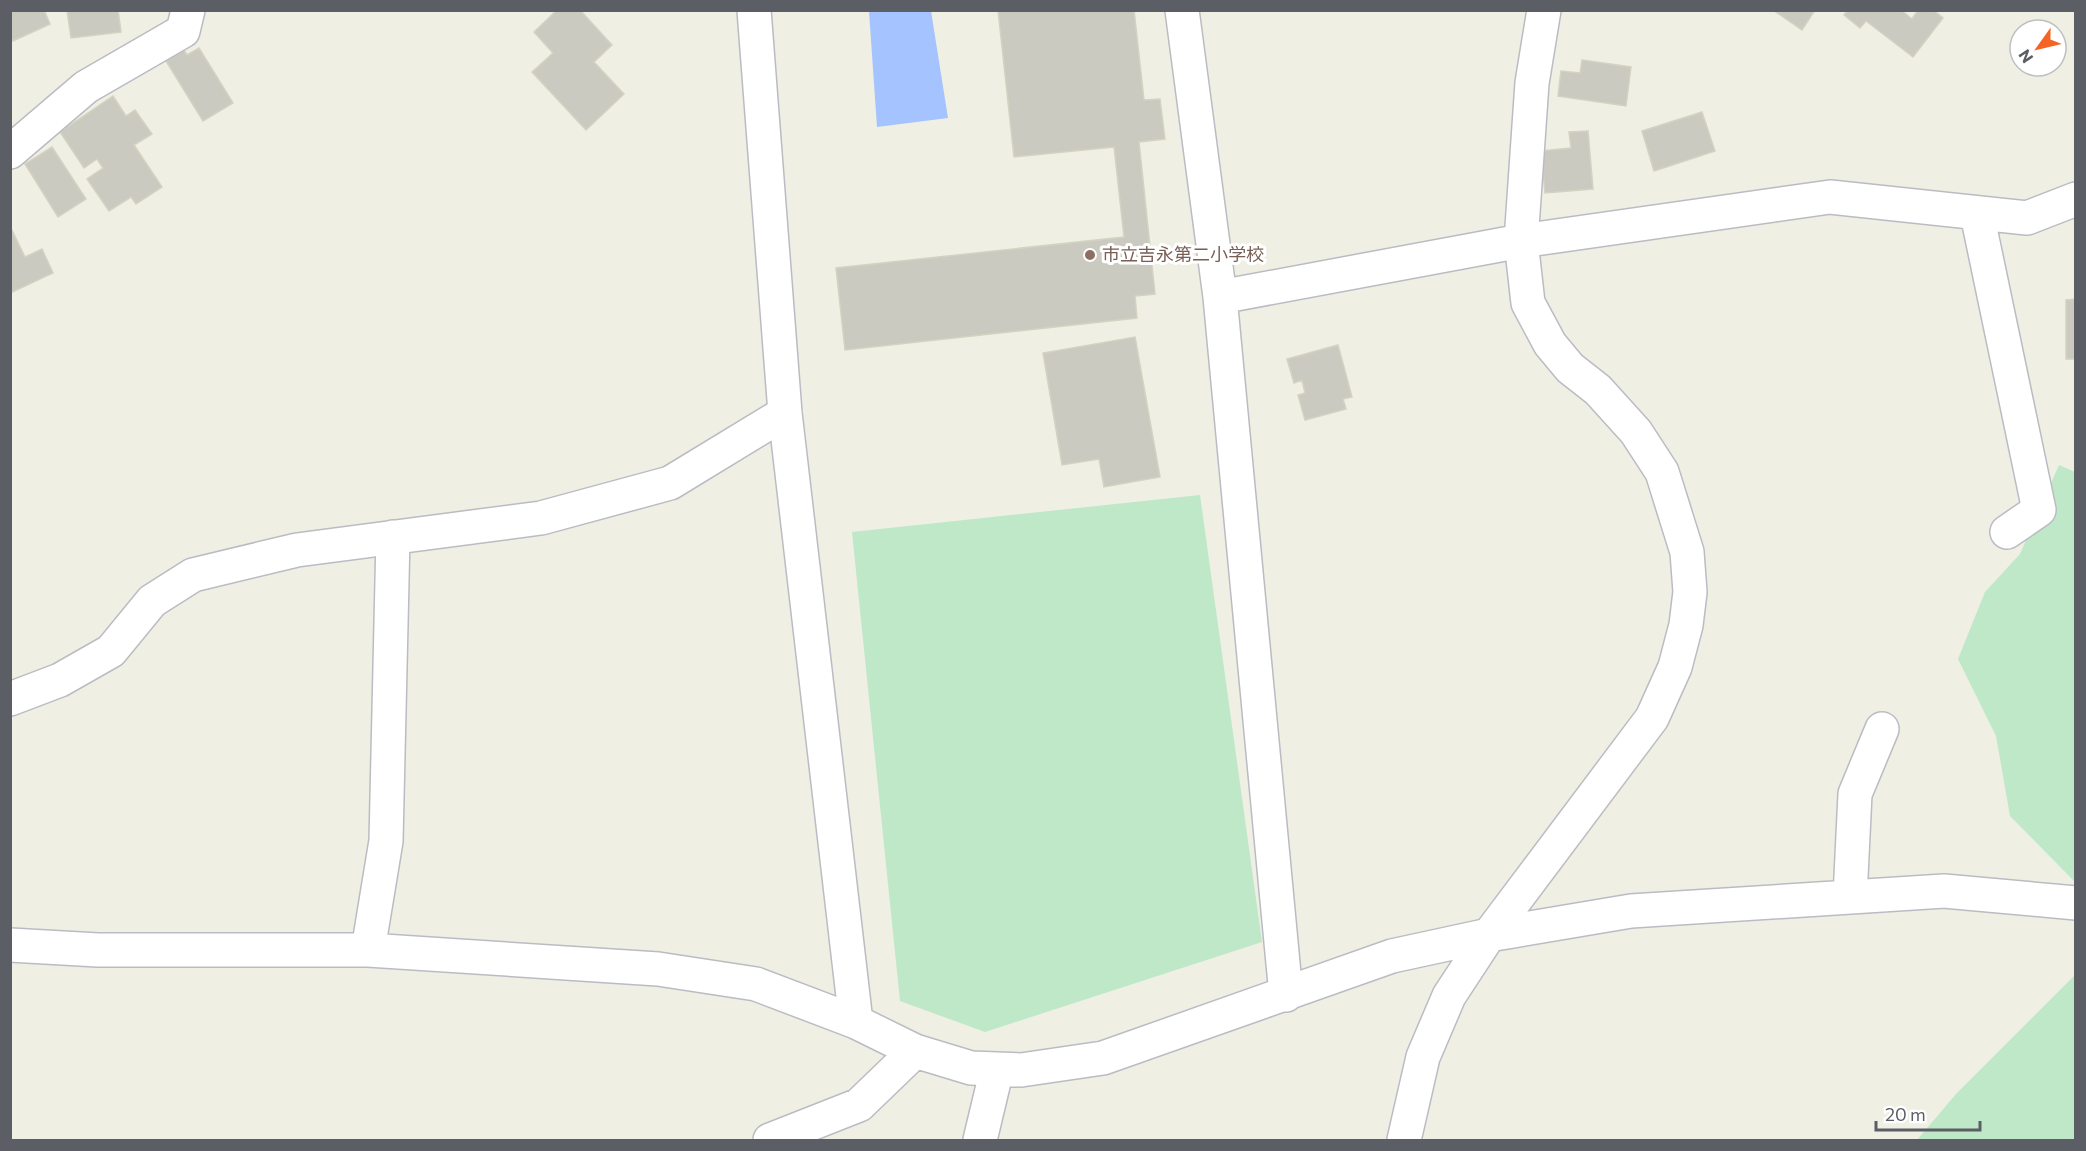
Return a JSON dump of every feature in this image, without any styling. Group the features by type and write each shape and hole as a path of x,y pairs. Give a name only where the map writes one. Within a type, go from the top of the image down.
{"street":[{"path":"10,152 87,87 183,30 188,10"},
{"path":"754,10 785,413 856,1022"},
{"path":"1182,10 1220,297 1286,995"},
{"path":"1404,1140 1423,1057 1449,996 1489,935 1652,718 1675,667 1686,625 1690,592 1688,552 1676,507 1662,472 1636,432 1598,390 1570,368 1550,344 1528,303 1521,241 1532,83 1544,10"},
{"path":"1220,297 1521,241 1830,196 2027,218 2076,199"},
{"path":"1977,214 2039,510 2007,532"},
{"path":"10,699 60,680 111,651 152,601 193,574 297,550 541,518 670,483 785,413"},
{"path":"368,950 386,841 393,537"},
{"path":"1850,897 1855,794 1882,729"},
{"path":"10,945 98,950 368,950 658,969 756,984 856,1022 915,1051 971,1068 1021,1070 1103,1058 1392,956 1489,935 1630,910 1944,891 2076,903"},
{"path":"770,1140 859,1105 915,1051"},
{"path":"980,1140 997,1070"}],"green space":[{"path":"2059,465 2075,472 2075,882 2010,816 1996,736 1958,659 1985,592 2020,554"},
{"path":"1200,495 1262,942 985,1032 900,1001 852,532"},
{"path":"2075,975 2075,1140 1917,1140 1956,1094"}],"water":[{"path":"869,11 931,11 948,118 877,127"}],"building":[{"path":"10,10 44,10 50,24 13,41 10,34"},
{"path":"67,10 118,10 121,32 71,38"},
{"path":"557,10 580,10 612,45 594,62 624,94 586,130 532,72 553,53 534,32"},
{"path":"998,10 1134,10 1144,100 1160,99 1165,139 1139,142 1155,294 1135,296 1137,318 845,350 836,268 1124,237 1114,147 1014,157"},
{"path":"1773,10 1815,10 1802,30"},
{"path":"1848,10 1901,10 1912,19 1918,10 1933,10 1943,18 1913,57 1866,21 1860,28 1844,15"},
{"path":"199,48 233,103 203,121 166,61 184,50 187,55"},
{"path":"1582,60 1631,67 1626,106 1558,96 1561,71 1580,73"},
{"path":"113,96 126,116 135,110 152,134 134,145 162,187 136,204 131,197 109,211 87,179 103,168 97,159 84,168 60,132"},
{"path":"1702,112 1715,151 1654,171 1642,131"},
{"path":"1588,131 1593,189 1545,193 1541,151 1571,148 1569,132"},
{"path":"52,147 86,199 58,217 25,164"},
{"path":"10,226 25,257 42,249 53,273 10,293"},
{"path":"2076,299 2076,359 2066,359 2066,300"},
{"path":"1135,337 1160,477 1104,487 1099,459 1062,465 1043,353"},
{"path":"1338,345 1352,397 1343,399 1346,409 1305,420 1298,395 1305,393 1302,380 1294,383 1287,359"}],"place":[{"name":"市立吉永第二小学校","path":"1090,255"}]}
